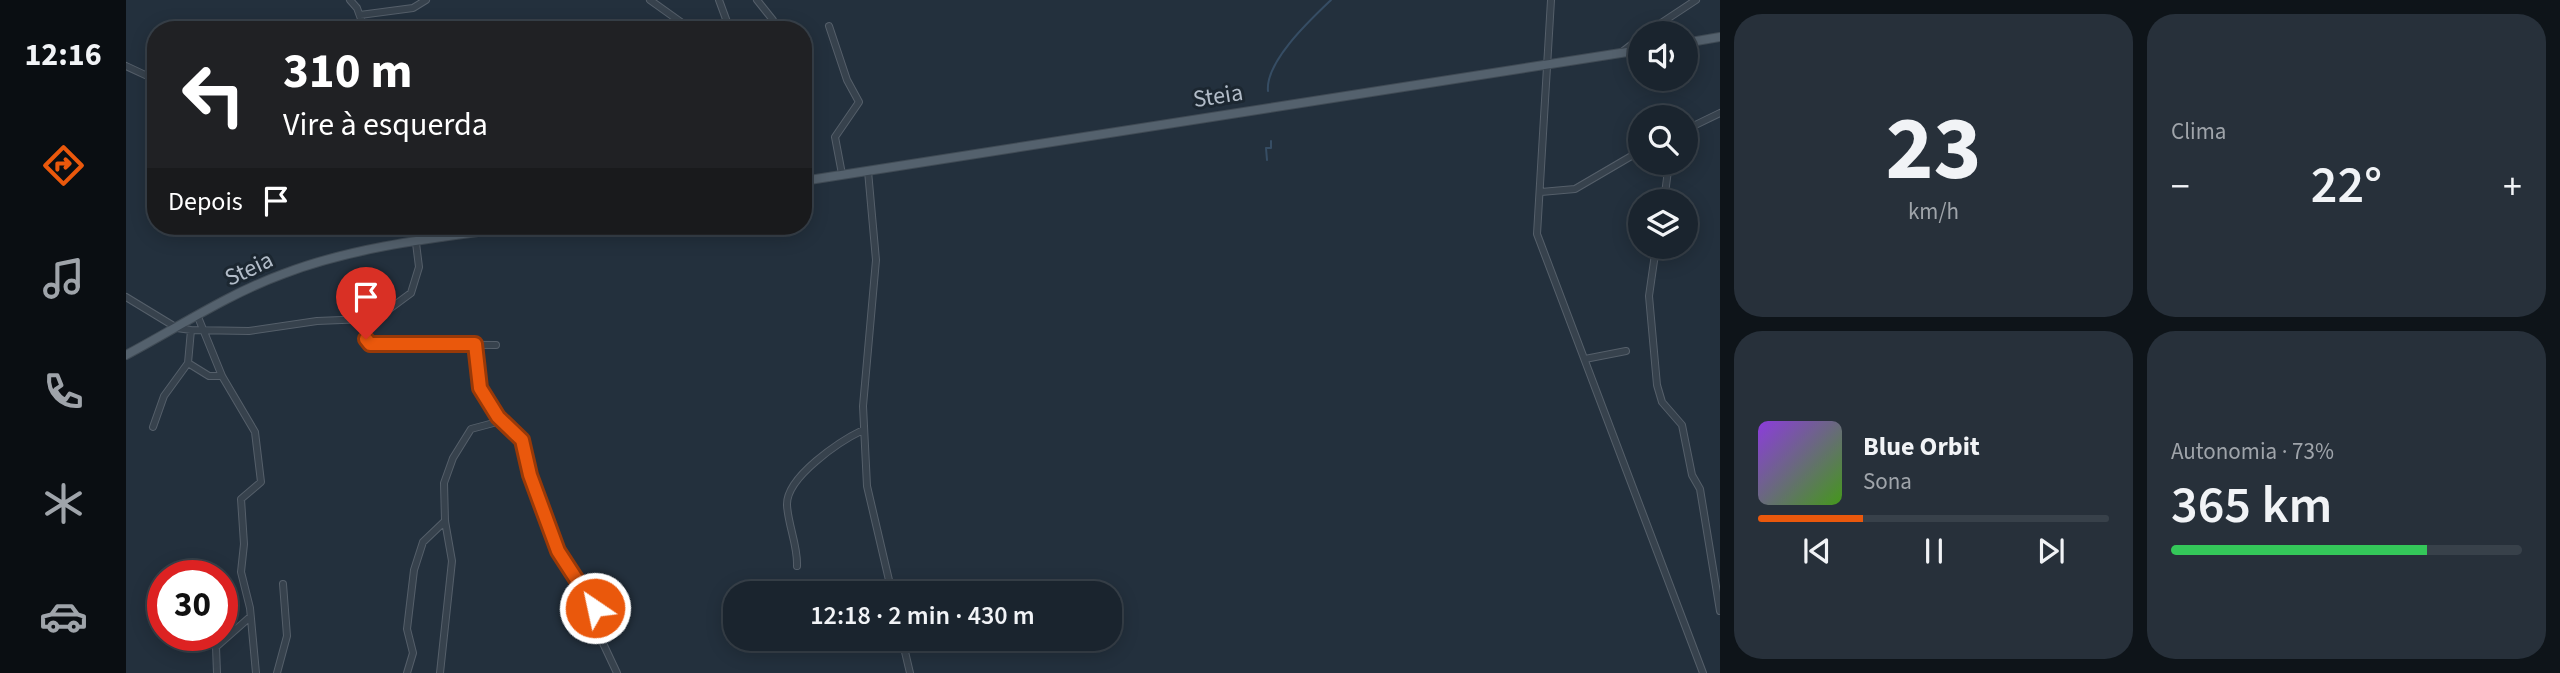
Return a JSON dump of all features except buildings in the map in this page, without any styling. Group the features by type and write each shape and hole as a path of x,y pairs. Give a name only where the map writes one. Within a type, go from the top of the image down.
{"main road":[{"path":"1698,41 1720,37"},
{"name":"Steia","path":"812,179 1628,52"},
{"name":"Steia","path":"126,355 259,284 310,264 462,235"}],"street":[{"path":"349,0 362,21"},
{"path":"360,15 413,8 426,0"},
{"path":"650,0 679,21"},
{"path":"719,0 727,21"},
{"path":"757,0 773,21"},
{"path":"1551,0 1537,233 1703,673"},
{"path":"1664,21 1696,0"},
{"path":"829,26 847,80 859,102 835,137 842,174"},
{"path":"1621,53 1628,47"},
{"path":"126,66 147,76"},
{"path":"1698,124 1720,113"},
{"path":"1541,192 1575,189 1628,158"},
{"path":"868,171 876,260 863,430 867,486 889,581"},
{"path":"126,297 177,328 191,330 249,331 317,321 366,319 388,310 411,293 419,267 416,243"},
{"path":"1654,259 1649,296 1657,385 1662,402 1682,425 1692,475 1700,489 1710,563 1720,611"},
{"path":"198,317 222,376 255,432 257,463 262,479 241,499 244,544 241,572 256,649 256,673"},
{"path":"366,319 366,339 370,344 496,345"},
{"path":"153,427 164,396 188,363 191,330"},
{"path":"475,344 480,388 501,421 522,440 546,523 561,558 595,608 601,639 617,673"},
{"path":"1585,359 1626,351"},
{"path":"188,363 209,376 222,376"},
{"path":"440,673 452,561 445,521 444,483 453,458 471,429 501,421"},
{"path":"797,566 787,503 789,492 839,443 863,430"},
{"path":"407,673 413,653 407,629 414,570 423,542 445,521"},
{"path":"1710,563 1720,564"},
{"path":"277,673 287,636 283,584"},
{"path":"217,673 216,647 250,617"},
{"path":"905,651 910,673"}],"waterway":[{"path":"1268,91 1269,80 1281,55 1331,0"},
{"path":"1267,160 1266,148 1271,148 1271,141"}],"route":[{"path":"366,339 370,344 475,344 480,388 501,421 520,436 546,523 561,558 595,608"}]}
